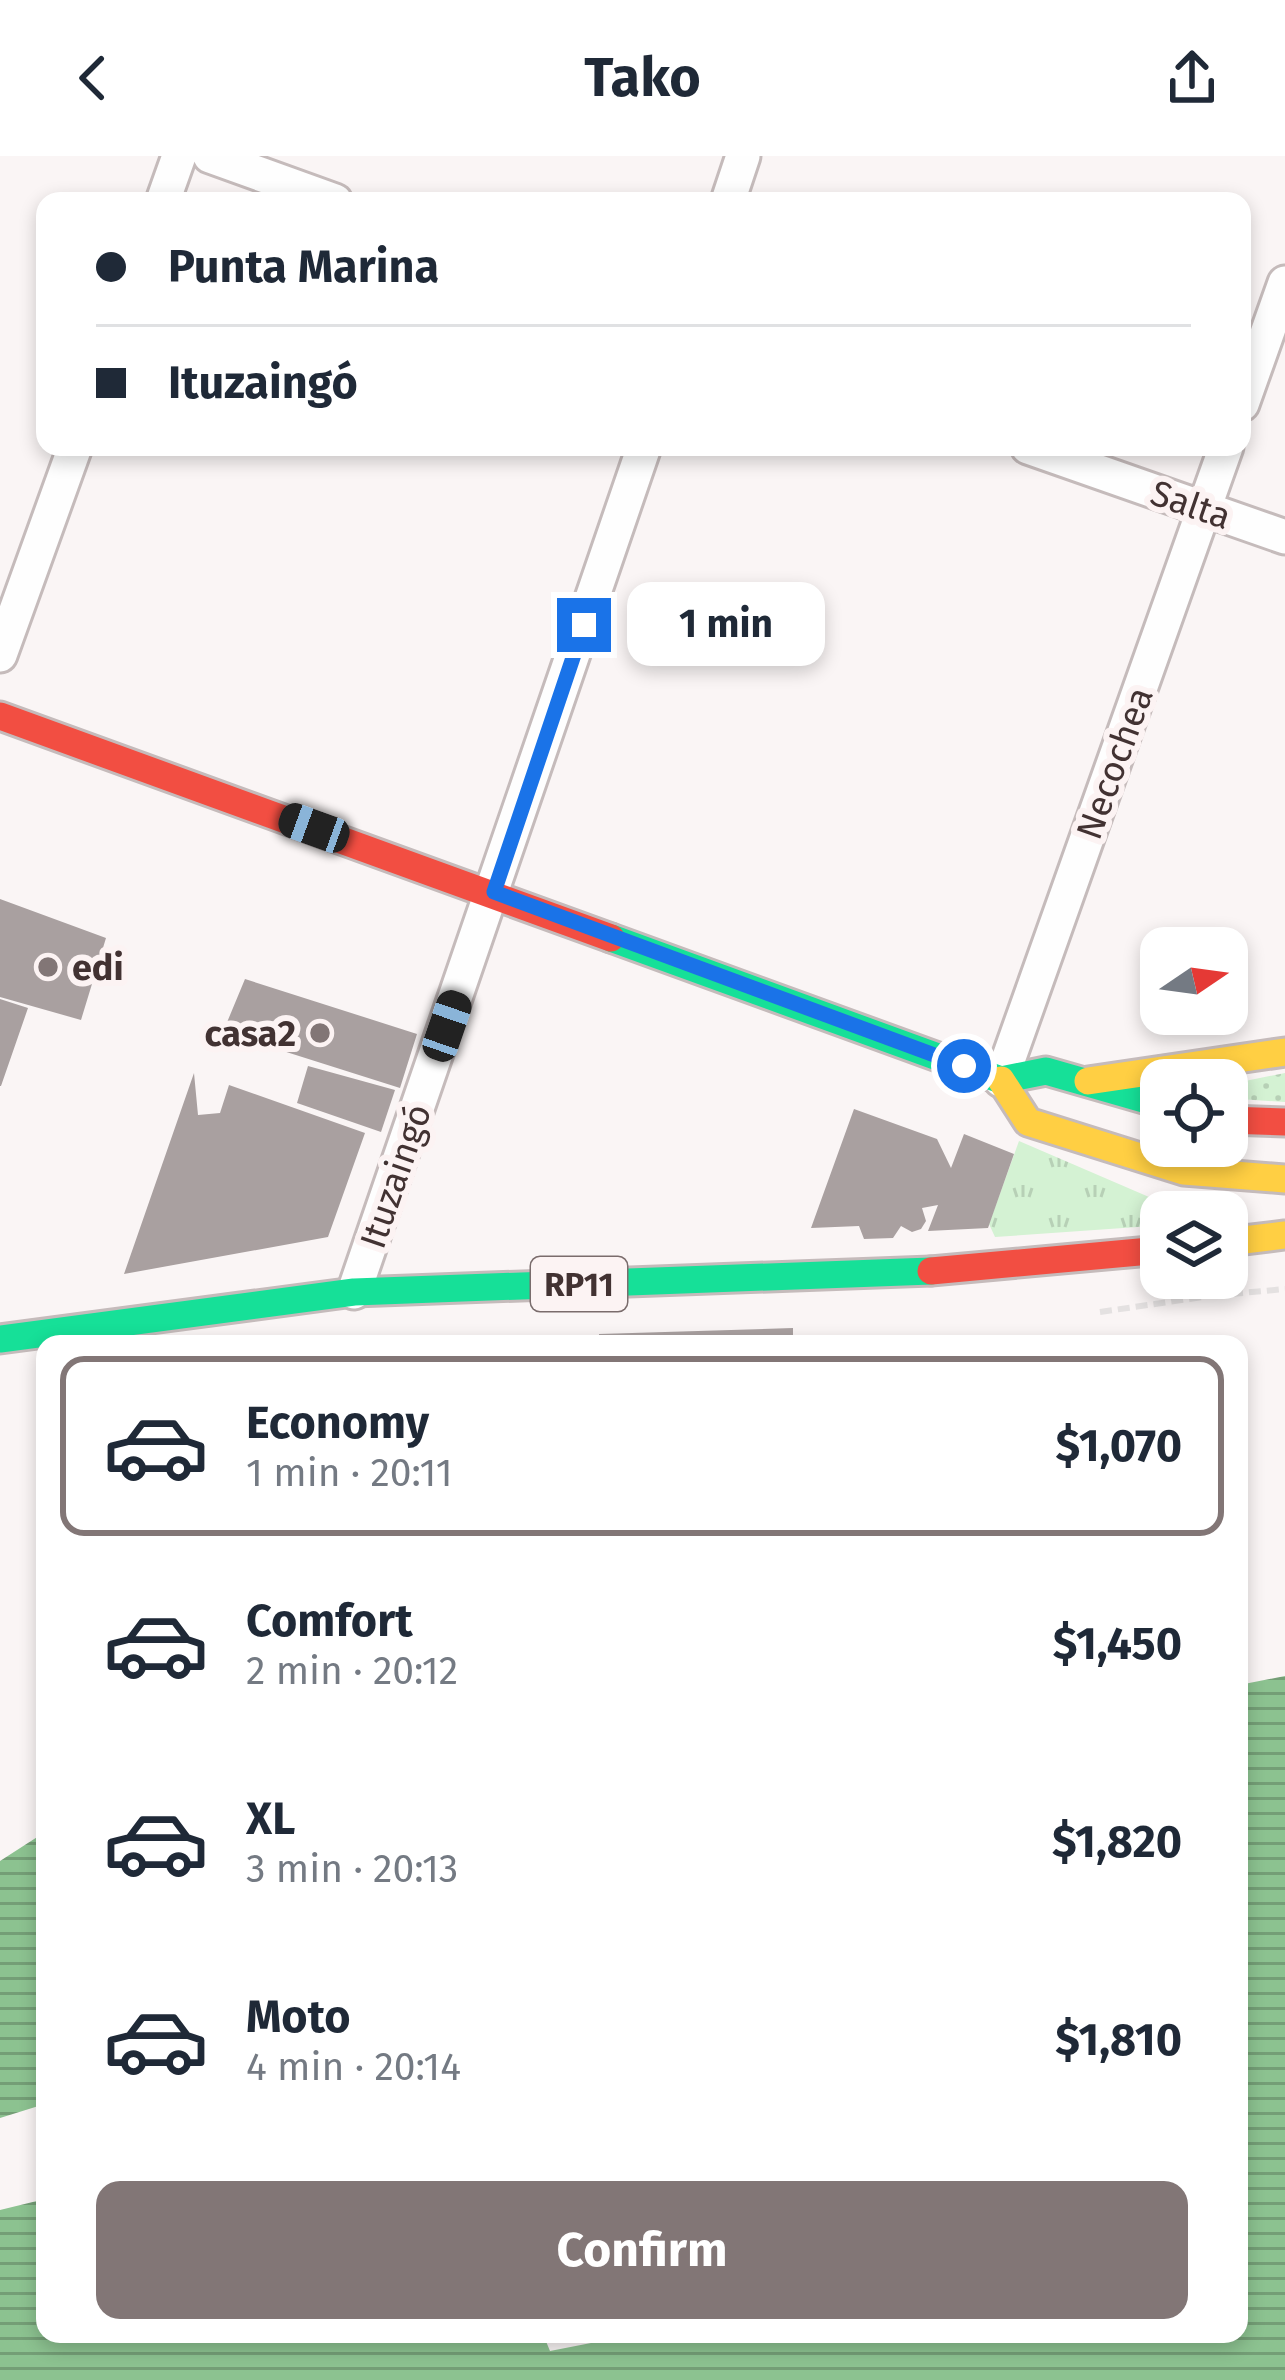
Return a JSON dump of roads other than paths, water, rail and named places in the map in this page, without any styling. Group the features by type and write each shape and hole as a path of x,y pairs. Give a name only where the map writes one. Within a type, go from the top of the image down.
{"main road":[{"path":"0,716 1001,1080 1046,1071 1140,1098"},
{"path":"1082,1082 1285,1052"},
{"path":"1001,1080 1028,1122 1134,1157 1222,1177 1285,1179"},
{"path":"1248,1121 1285,1122"},
{"path":"1134,1157 1190,1191"},
{"path":"1248,1221 1278,1235"},
{"path":"1248,1239 1278,1235"},
{"name":"RP11","path":"0,1339 354,1292 890,1275 1140,1252"}],"street":[{"path":"166,192 179,156"},
{"path":"210,156 310,192"},
{"path":"731,192 743,156"},
{"path":"1251,379 1285,283"},
{"path":"0,655 72,456"},
{"name":"Ituzaingó","path":"354,1292 641,456"},
{"name":"Salta","path":"1054,456 1285,537"},
{"name":"Necochea","path":"1001,1080 1223,456"}],"place":[{"name":"edi","path":"48,967"},
{"name":"casa2","path":"320,1033"}]}
